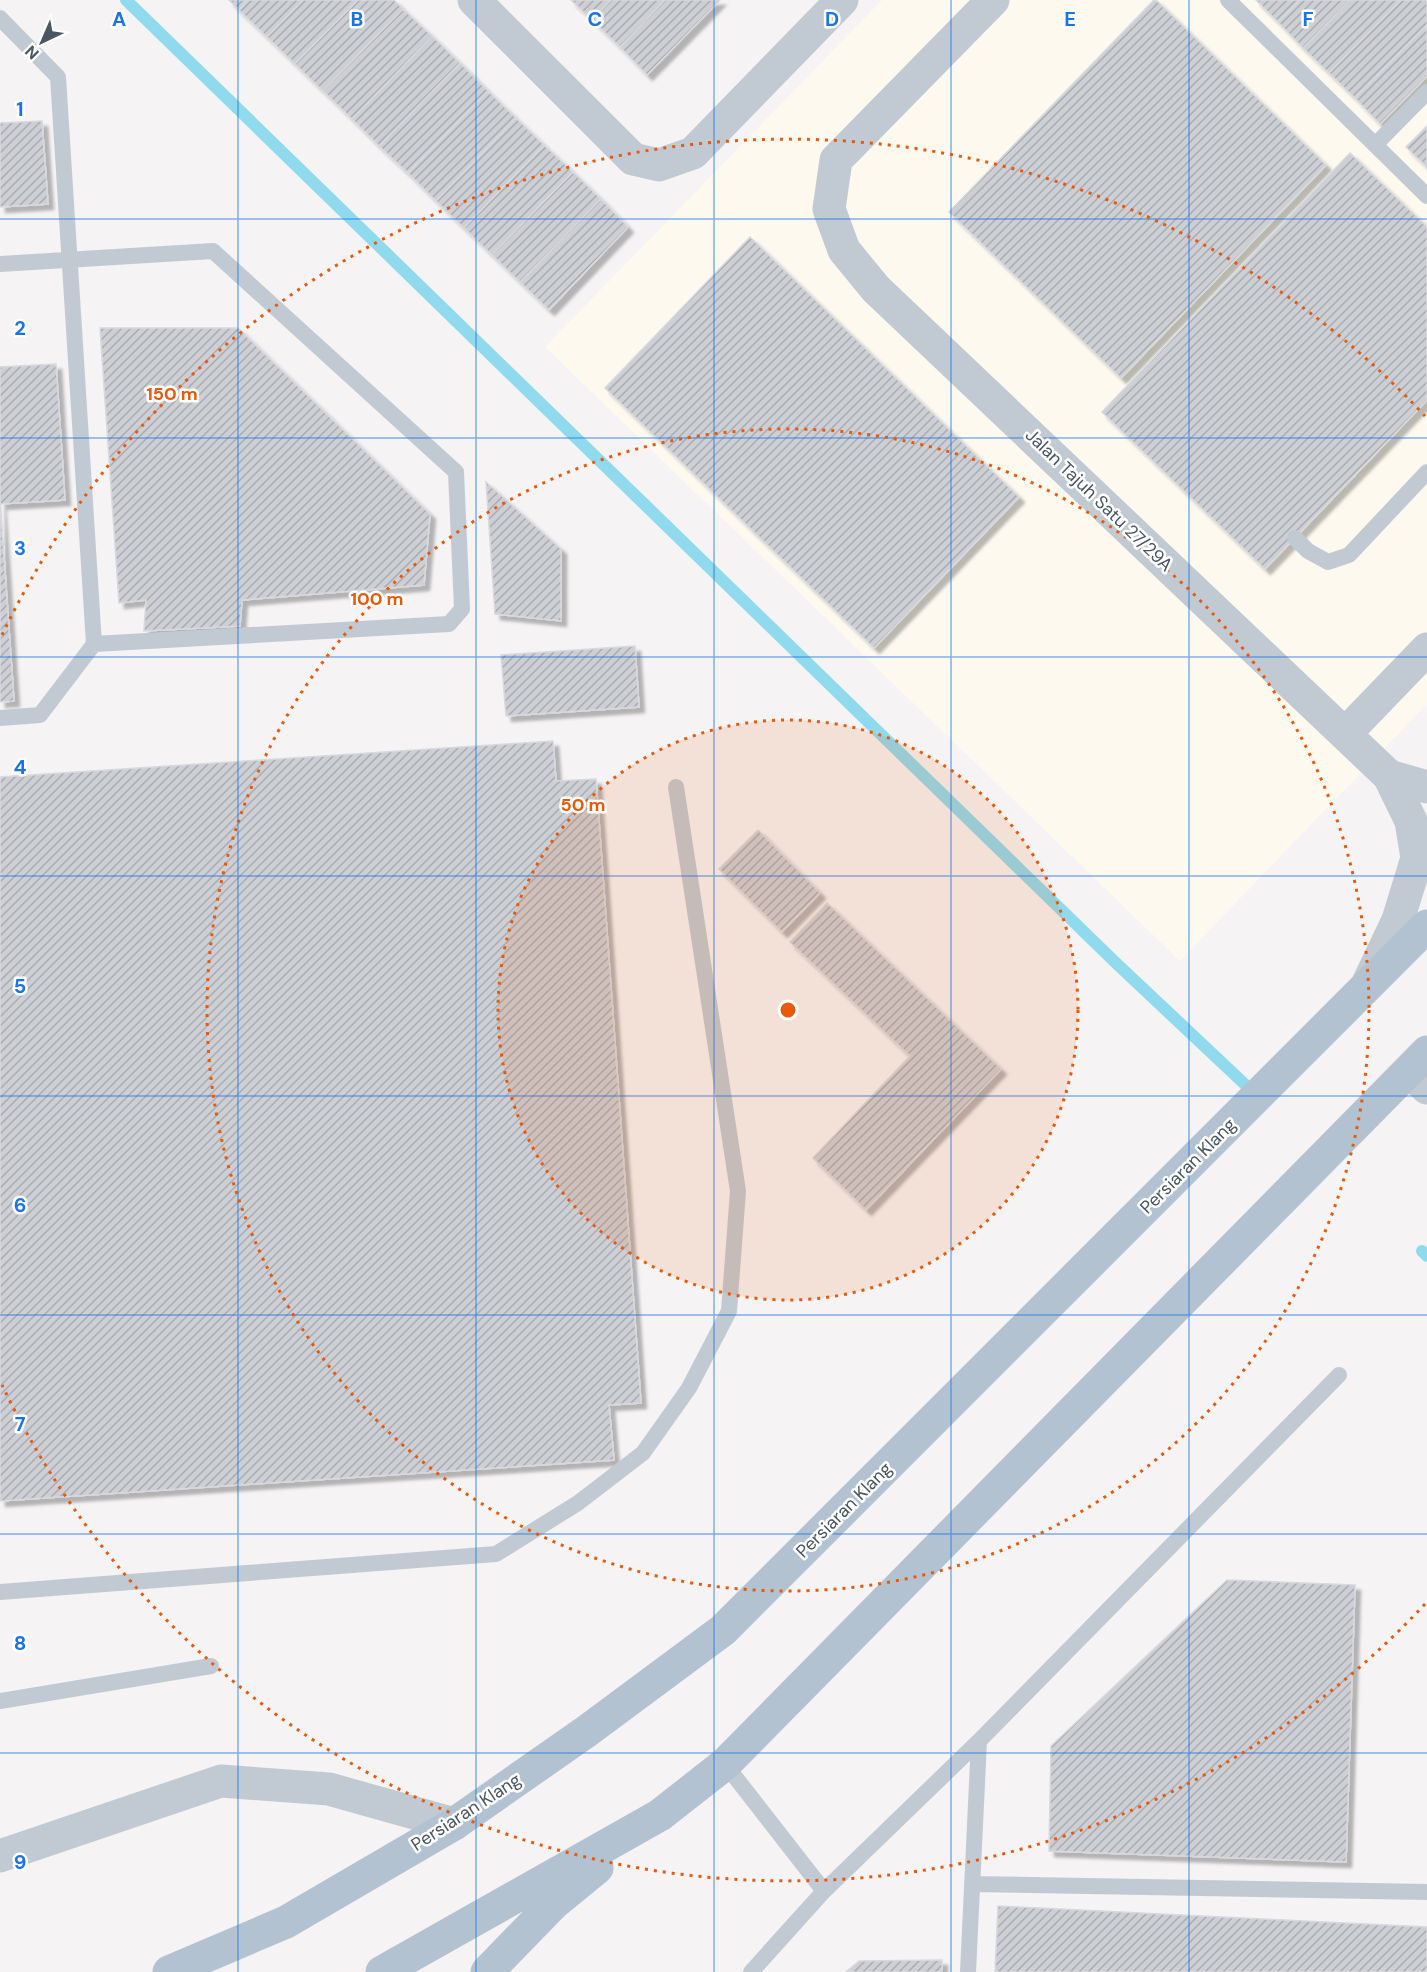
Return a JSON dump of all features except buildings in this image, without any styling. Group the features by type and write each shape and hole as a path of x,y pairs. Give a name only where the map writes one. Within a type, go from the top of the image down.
{"main road":[{"name":"Persiaran Klang","path":"169,1972 286,1922 454,1824 587,1731 723,1630 1427,926"},
{"path":"487,1972 553,1904 725,1764 1421,1071"},
{"path":"382,1972 660,1815"}],"street":[{"path":"474,0 633,159 659,165 693,153 842,0"},
{"name":"Jalan Tajuh Satu 27/29A","path":"993,0 836,160 829,209 844,250 876,289 1389,776 1411,821 1417,858 1398,920 1365,989"},
{"path":"1345,734 1427,648"},
{"name":"Jalan Tajuh Satu 27/29A","path":"1389,776 1427,787"},
{"path":"0,1856 221,1781 329,1790 454,1824"}],"lane":[{"path":"1228,0 1427,196"},
{"path":"0,18 58,77 94,644 40,715 0,718"},
{"path":"1375,145 1427,92"},
{"path":"0,264 213,251 456,472 462,609 449,624 94,644"},
{"path":"1295,538 1308,551 1328,562 1349,555 1427,472"},
{"path":"0,1592 496,1554 578,1503 643,1453 689,1388 729,1311 738,1191 676,787"},
{"path":"751,1972 824,1891 979,1741 1339,1375"},
{"path":"0,1701 211,1666"},
{"path":"969,1972 979,1741"},
{"path":"725,1764 824,1891"},
{"path":"972,1884 1427,1892"}],"shaded area":[{"path":"882,0 1427,0 1427,704 1180,961 545,347"}],"waterway":[{"path":"126,0 1117,964 1252,1091"},
{"path":"1422,1251 1427,1256"}]}
